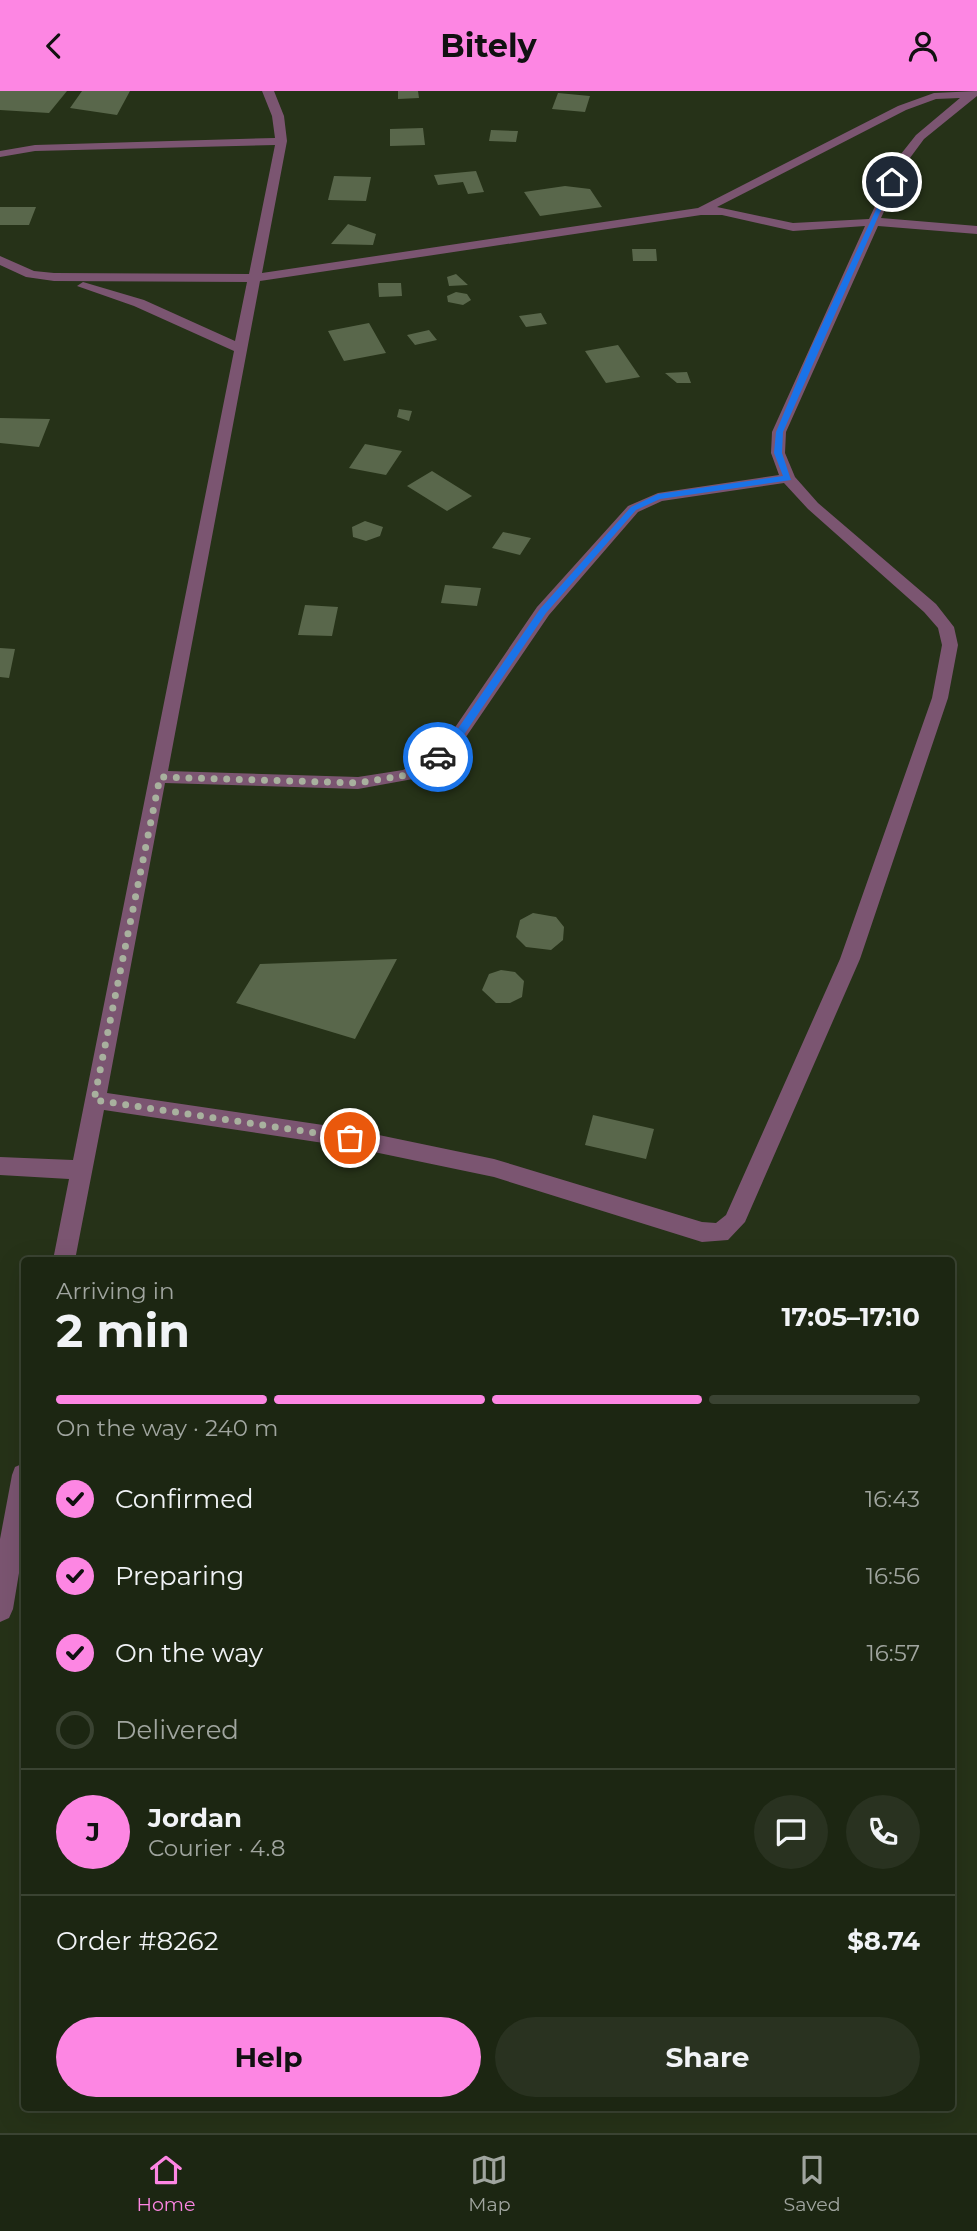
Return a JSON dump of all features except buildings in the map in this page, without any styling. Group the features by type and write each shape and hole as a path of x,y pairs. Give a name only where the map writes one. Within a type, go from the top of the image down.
{"street":[{"path":"65,1257 160,777 239,348 281,141 278,116 268,91"},
{"path":"701,211 778,169 902,108 934,96 975,92"},
{"path":"94,1100 350,1138 494,1168 702,1232 720,1233 734,1222 850,959 940,698 950,645 946,628 930,608 813,506 788,478 778,453 779,432 815,348 907,153 920,137 975,92"},
{"path":"0,154 35,148 281,141"},
{"path":"0,260 31,274 54,277 254,278 701,211 730,213 793,227 929,223 977,230"},
{"path":"54,277 139,303 239,348"},
{"path":"160,777 358,783 407,775 447,752 543,611 634,509 658,496 788,478"},
{"path":"0,1166 81,1170"},
{"path":"0,1609 21,1492"}],"way so far":[{"path":"350,1138 94,1100 160,777 358,783 407,775 438,757"}],"route":[{"path":"438,757 447,752 543,611 634,509 658,496 788,478 778,453 779,432 892,182"}]}
